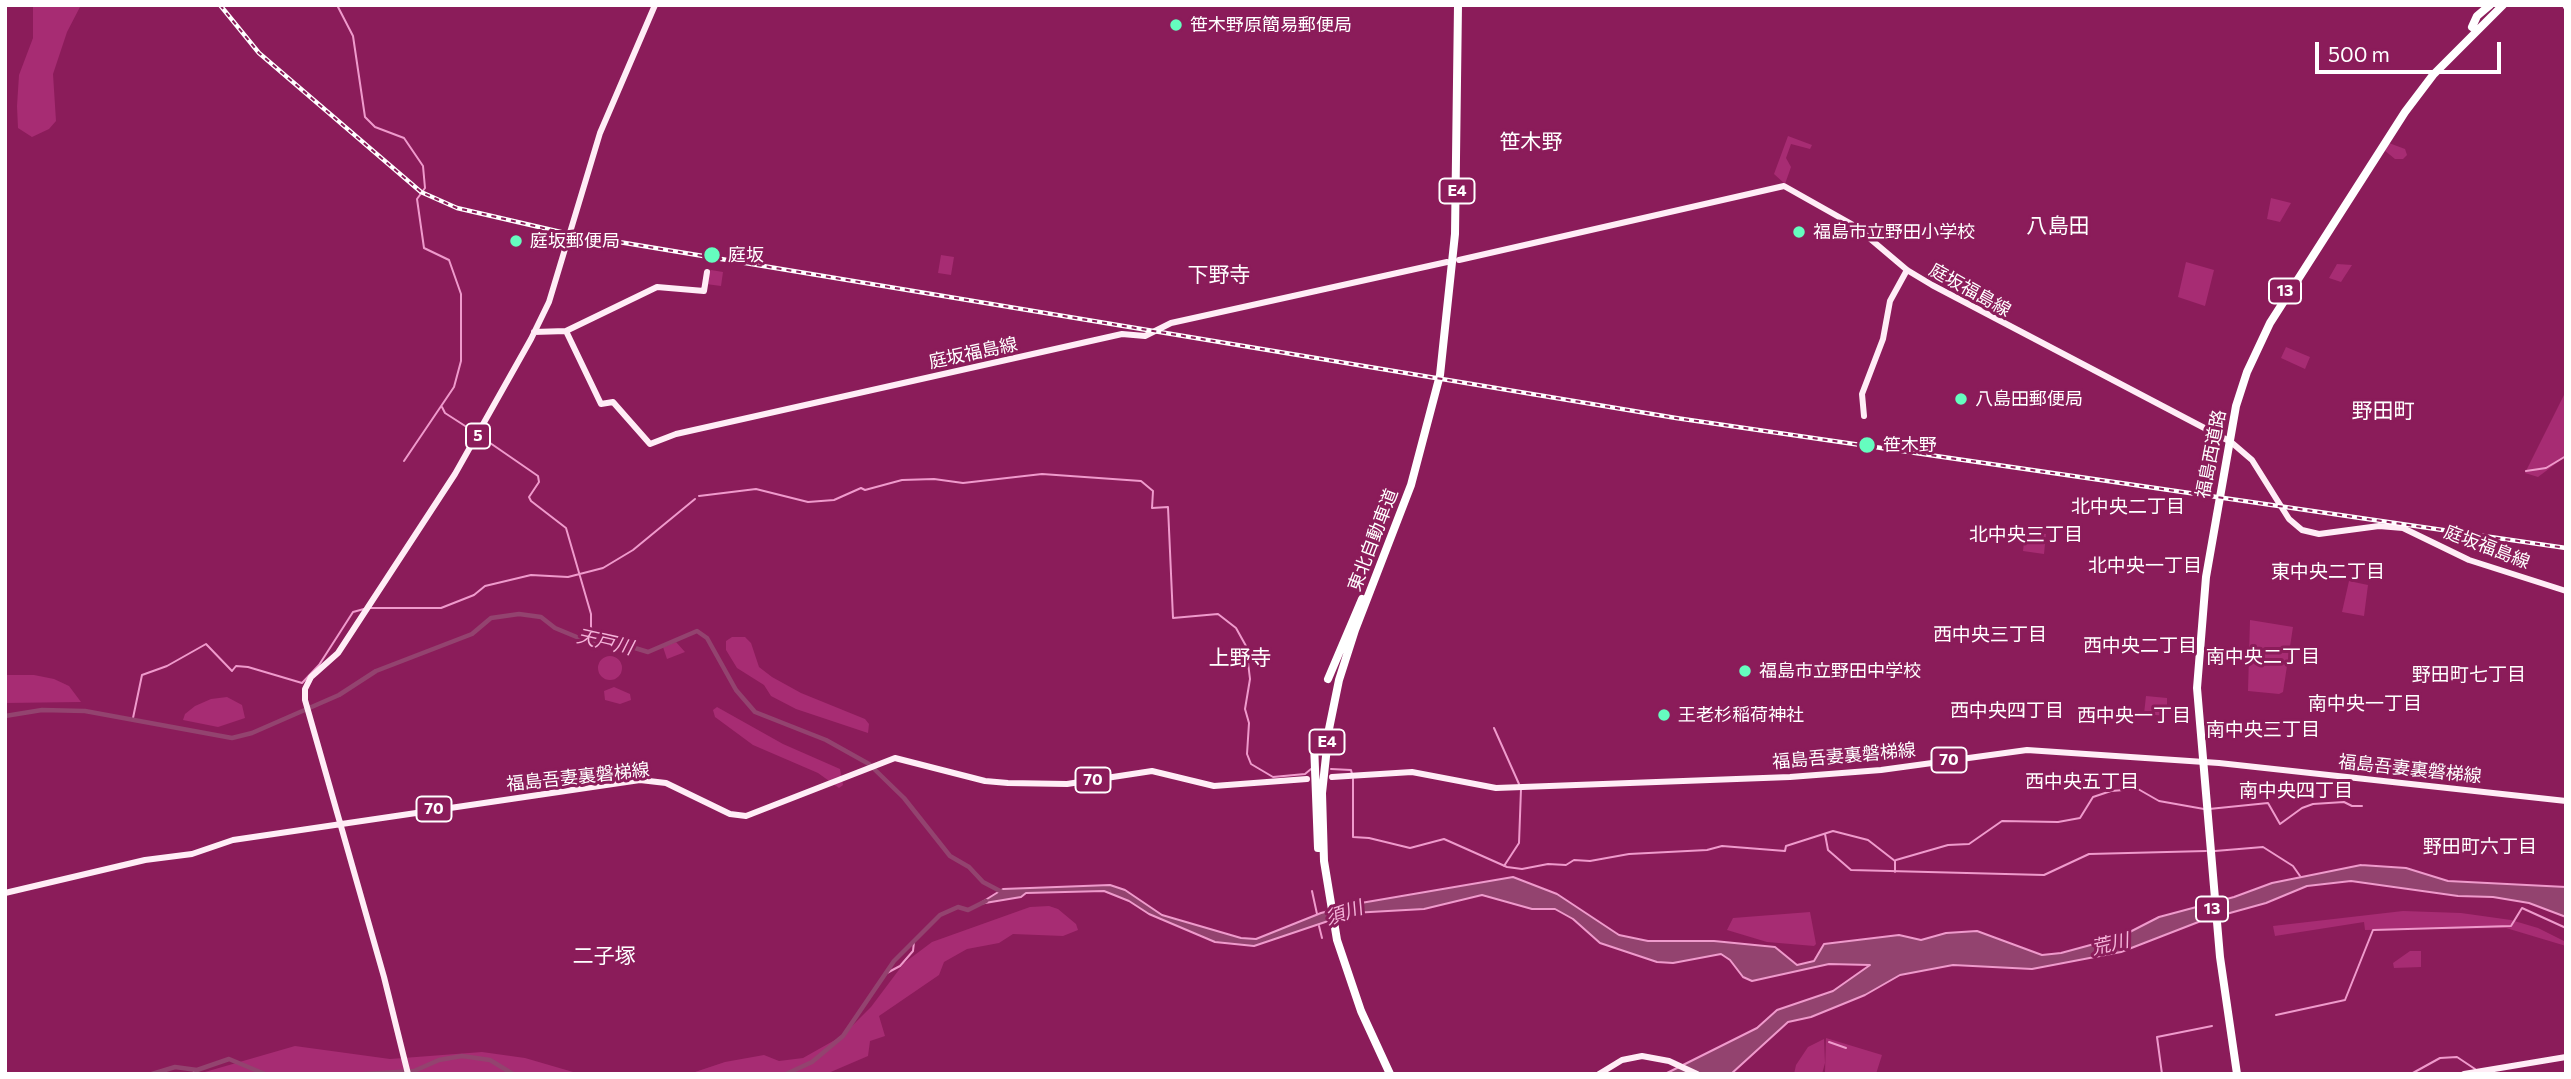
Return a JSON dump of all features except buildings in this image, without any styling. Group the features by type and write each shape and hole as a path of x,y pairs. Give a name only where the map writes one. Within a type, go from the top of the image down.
{"highway":[{"name":"東北自動車道","path":"1388,1074 1357,1013 1332,927 1322,861 1318,797 1325,729 1340,662 1411,485 1438,378 1451,235 1455,5"},
{"path":"2472,27 2477,16 2490,5"},
{"name":"福島西道路","path":"2235,1074 2222,986 2199,762 2194,651 2209,541 2234,406 2253,348 2277,304 2412,96 2472,27 2496,5"},
{"name":"福島西道路","path":"2234,406 2270,323 2399,121 2434,75 2503,5"},
{"path":"2492,15 2508,5"},
{"path":"1345,678 1365,597"},
{"path":"1328,679 1365,597"},
{"path":"1314,743 1315,824 1322,861"},
{"path":"1322,861 1332,744"}],"main road":[{"name":"5","path":"409,1074 342,823 305,700 309,680 335,657 469,451 534,332 549,302 600,133 655,5"},
{"name":"庭坂福島線","path":"1459,260 1784,186 1855,226 1907,270 2016,331 2231,442 2252,460 2296,527 2313,533 2379,526 2403,528 2469,559 2566,591"},
{"name":"庭坂福島線","path":"566,331 601,404 613,402 650,444 673,435 1122,334 1145,337 1171,323 1447,262"},
{"path":"1864,416 1862,394 1883,339 1890,300 1907,270"},
{"path":"534,332 566,331 655,288 704,291 707,272"},
{"name":"福島吾妻裏磐梯線","path":"1332,777 1412,772 1496,788 1790,777 1881,770 2027,750 2199,762 2566,801"},
{"name":"福島吾妻裏磐梯線","path":"5,893 145,860 192,854 233,840 648,780 673,786 730,814 746,816 879,762 901,758 985,780 1016,783 1067,784 1152,771 1214,786 1307,779"},
{"path":"1599,1074 1629,1058 1659,1058 1697,1074"},
{"path":"2464,1074 2566,1058"}],"shaded area":[{"path":"33,5 81,5 67,32 53,74 56,121 49,129 32,137 18,128 17,106 19,75 33,38"},
{"path":"1788,136 1812,145 1810,149 1791,144 1786,158 1791,167 1785,184 1774,174"},
{"path":"2389,143 2405,149 2407,155 2403,159 2395,159 2384,150"},
{"path":"2271,198 2291,203 2280,222 2267,219"},
{"path":"941,255 954,257 951,275 938,273"},
{"path":"2186,262 2214,270 2205,306 2178,297"},
{"path":"2337,264 2352,265 2341,282 2329,278"},
{"path":"711,270 723,272 721,286 706,284"},
{"path":"2286,347 2310,357 2305,369 2281,358"},
{"path":"2566,391 2566,456 2538,477 2525,473"},
{"path":"2025,532 2046,534 2044,554 2023,551"},
{"path":"2349,581 2368,585 2364,616 2342,612"},
{"path":"2250,620 2293,627 2283,692 2279,694 2248,691"},
{"path":"732,637 745,637 751,643 759,667 772,677 801,693 865,719 869,724 868,733 796,709 771,696 764,685 737,668 726,650 726,641"},
{"path":"676,642 685,652 667,659 663,647"},
{"path":"610,656 618,660 622,668 618,676 610,680 602,676 598,668 602,660"},
{"path":"5,675 34,675 54,679 69,686 81,702 5,703"},
{"path":"614,687 630,694 631,700 620,704 605,700 604,691"},
{"path":"2146,696 2167,698 2167,716 2144,714"},
{"path":"227,697 242,705 245,718 218,727 183,720 185,714 195,706 211,699"},
{"path":"717,707 783,744 840,769 843,785 839,788 818,773 753,745 715,717 713,710"},
{"path":"1049,906 1058,909 1076,924 1078,930 1063,936 1013,934 999,943 967,949 944,962 939,975 879,1016 885,1036 870,1041 868,1056 826,1074 689,1074 725,1062 764,1055 779,1061 803,1058 842,1036 871,1007 904,963 932,942 1030,907"},
{"path":"2403,911 2461,913 2511,920 2538,928 2566,942 2566,946 2506,928 2365,930 2364,922 2275,936 2273,926"},
{"path":"1810,912 1816,944 1814,946 1767,942 1727,930 1733,918"},
{"path":"2410,951 2421,951 2421,967 2394,968 2393,963"},
{"path":"1826,1038 1882,1055 1876,1074 1825,1072"},
{"path":"1824,1039 1825,1063 1822,1074 1794,1074 1796,1065 1808,1047"},
{"path":"295,1046 390,1059 482,1052 525,1058 580,1074 198,1074"}],"water":[{"name":"荒川","path":"2361,865 2406,868 2448,881 2566,887 2566,917 2529,903 2493,897 2458,896 2351,881 2307,886 2266,903 2201,921 2121,952 2032,969 1953,965 1900,975 1865,995 1811,1017 1788,1022 1731,1074 1665,1074 1757,1028 1777,1010 1833,991 1870,965 1829,964 1752,981 1743,977 1730,960 1721,954 1673,963 1657,962 1600,943 1573,919 1555,909 1532,909 1482,895 1424,909 1352,913 1254,946 1215,942 1149,914 1129,901 1104,891 1026,893 1021,897 979,904 1003,889 1110,885 1125,890 1162,915 1241,938 1256,939 1321,913 1355,904 1513,877 1557,894 1619,935 1648,941 1714,941 1775,947 1797,965 1814,961 1824,944 1899,935 1921,940 1946,933 1977,931 2042,955 2061,953 2120,937 2159,917 2234,897 2272,883"}],"waterway":[{"path":"337,5 353,36 365,117 375,127 404,138 423,166 425,188 417,199 424,248 449,260 461,294 461,361 454,387 404,461"},
{"path":"442,407 445,413 476,433"},
{"path":"480,436 538,476 539,482 529,497 566,528 591,614 591,628 612,641"},
{"path":"2526,471 2546,468 2566,456"},
{"path":"699,496 756,489 808,502 834,500 861,488 865,490 902,480 934,479 963,483 1042,474 1141,481 1153,491 1152,508 1168,507 1173,618 1218,614 1236,628 1246,646 1250,679 1245,709 1249,723 1247,754 1251,764 1273,777 1305,774 1311,769"},
{"path":"369,608 441,608 474,595 485,586 531,575 568,577 603,568 633,550 695,499"},
{"path":"133,718 142,675 167,666 206,644 232,671 236,666 248,667 302,683 319,665 353,612 364,609"},
{"name":"天戸川","path":"5,716 42,710 85,711 232,738 252,733 339,695 376,671 472,634 491,618 519,614 541,617 555,628 584,640 600,644 612,641 648,652 697,631 707,638 736,690 755,712 826,740 869,764 904,798 950,856 969,867 983,882 1002,892"},
{"path":"1494,728 1519,784"},
{"path":"1331,769 1351,770 1352,774"},
{"path":"1353,779 1353,837 1410,848 1444,839 1507,867 1522,869 1548,864 1566,865 1574,860 1590,861 1629,854 1707,850 1722,846 1785,851 1786,846 1833,831 1868,840 1895,861 1895,872"},
{"path":"1504,866 1519,843 1521,789"},
{"path":"1896,860 1948,845 1969,844 2002,821 2058,822 2080,818 2093,797 2111,791 2138,789 2159,801 2204,809"},
{"path":"2209,809 2268,803 2280,824 2302,808 2313,804 2344,802 2352,806 2362,806"},
{"path":"1825,834 1828,850 1851,870 2044,875 2089,854 2206,851"},
{"path":"2215,851 2263,847 2293,866 2300,876"},
{"path":"1312,891 1317,914"},
{"name":"須川","path":"786,1074 812,1062 843,1036 894,961 940,915 958,907 968,910 986,901"},
{"path":"2276,1015 2345,1000 2373,930 2511,926 2522,908 2566,928"},
{"path":"1319,926 1322,938"},
{"path":"885,974 900,966 913,951 914,942"},
{"path":"2162,1074 2157,1037 2212,1026"},
{"path":"1829,1042 1846,1048"},
{"name":"須川","path":"364,1074 414,1071 439,1060 462,1056 490,1060 513,1074"},
{"path":"2411,1074 2440,1058 2457,1057 2475,1069"},
{"name":"須川","path":"152,1074 175,1067 197,1070 229,1059 265,1074"},
{"name":"須川","path":"191,1074 197,1070"}],"railway":[{"path":"220,5 259,53 421,192 457,208 565,233 1676,418 2566,548"}],"place":[{"name":"笹木野原簡易郵便局","path":"1176,25"},
{"name":"福島市立野田小学校","path":"1799,232"},
{"name":"庭坂郵便局","path":"516,241"},
{"name":"庭坂","path":"712,255"},
{"name":"八島田郵便局","path":"1961,399"},
{"name":"笹木野","path":"1867,445"},
{"name":"福島市立野田中学校","path":"1745,671"},
{"name":"王老杉稲荷神社","path":"1664,715"}],"district":[{"name":"笹木野","path":"1531,142"},
{"name":"八島田","path":"2058,226"},
{"name":"下野寺","path":"1219,275"},
{"name":"野田町","path":"2383,411"},
{"name":"北中央二丁目","path":"2128,507"},
{"name":"北中央三丁目","path":"2026,535"},
{"name":"北中央一丁目","path":"2145,566"},
{"name":"東中央二丁目","path":"2328,572"},
{"name":"西中央三丁目","path":"1990,635"},
{"name":"西中央二丁目","path":"2140,646"},
{"name":"南中央二丁目","path":"2263,657"},
{"name":"上野寺","path":"1240,658"},
{"name":"野田町七丁目","path":"2469,675"},
{"name":"南中央一丁目","path":"2365,704"},
{"name":"西中央四丁目","path":"2007,711"},
{"name":"西中央一丁目","path":"2134,716"},
{"name":"南中央三丁目","path":"2263,730"},
{"name":"西中央五丁目","path":"2082,782"},
{"name":"南中央四丁目","path":"2296,791"},
{"name":"野田町六丁目","path":"2480,847"},
{"name":"二子塚","path":"604,956"}]}
